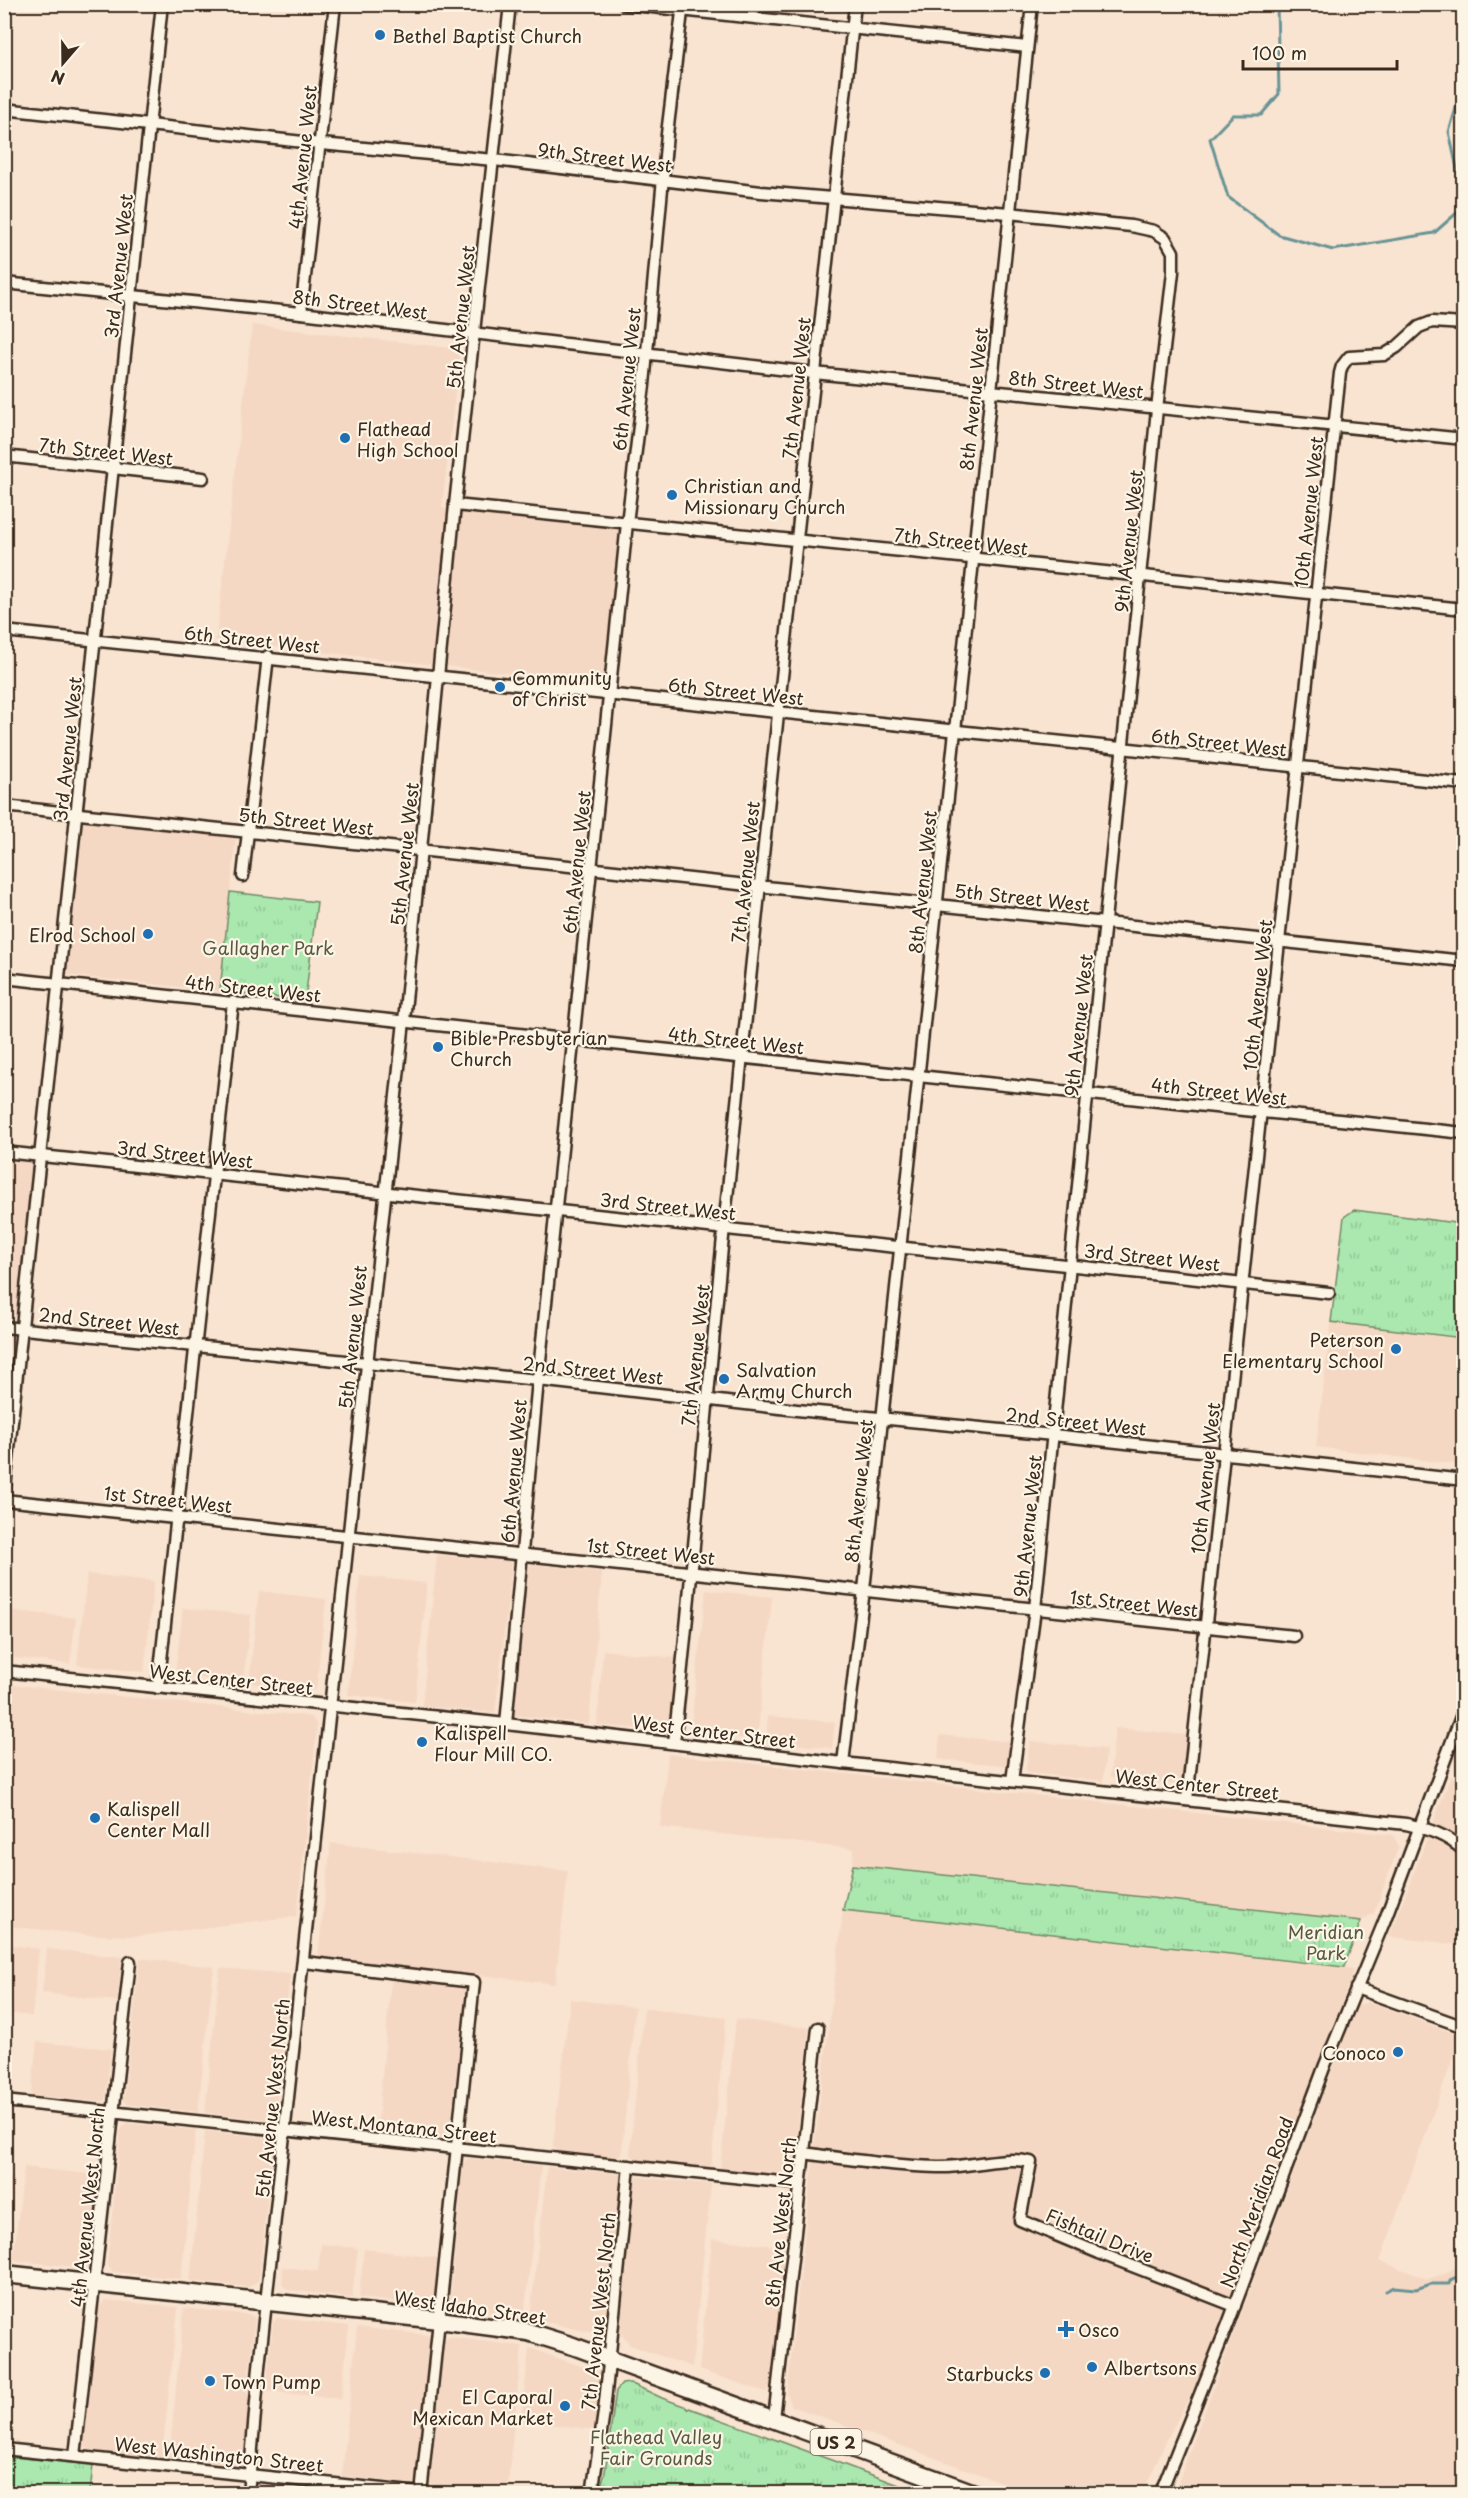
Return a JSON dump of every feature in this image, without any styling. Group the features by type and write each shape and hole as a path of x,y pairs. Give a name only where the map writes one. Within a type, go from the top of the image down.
{"highway":[{"name":"West Idaho Street","path":"4,2274 439,2320 528,2332 610,2359 976,2493"}],"street":[{"name":"3rd Avenue West","path":"4,1498 162,4"},
{"name":"4th Avenue West","path":"302,313 335,4"},
{"name":"5th Avenue West","path":"330,1707 404,1021 454,505 475,334 510,4"},
{"path":"624,4 682,8 1027,47"},
{"name":"7th Avenue West","path":"674,1743 693,1572 724,1228 855,4"},
{"name":"8th Avenue West","path":"843,1763 864,1590 1032,4"},
{"name":"6th Avenue West","path":"506,1724 538,1380 682,8"},
{"name":"9th Street West","path":"4,109 833,198 1131,226 1154,231 1165,238 1173,252 1173,272"},
{"name":"9th Avenue West","path":"1012,1781 1035,1609 1142,577 1157,409 1173,272"},
{"name":"8th Street West","path":"4,283 302,313 814,373 1464,439"},
{"name":"10th Avenue West","path":"1187,1800 1340,373 1348,357 1384,355 1425,324 1440,321 1464,324"},
{"name":"7th Street West","path":"4,456 203,478"},
{"name":"7th Street West","path":"454,505 1464,609"},
{"name":"6th Street West","path":"4,631 268,656 609,695 1464,784"},
{"path":"243,876 268,656"},
{"name":"5th Street West","path":"4,806 1464,961"},
{"name":"4th Street West","path":"4,978 1464,1133"},
{"path":"158,1688 233,1002"},
{"name":"3rd Street West","path":"4,1152 1329,1293"},
{"name":"2nd Street West","path":"4,1327 538,1380 1464,1480"},
{"name":"1st Street West","path":"4,1498 1294,1636"},
{"name":"West Center Street","path":"4,1671 1407,1824 1446,1837 1464,1851"},
{"name":"5th Avenue West North","path":"248,2493 330,1707"},
{"name":"North Meridian Road","path":"1160,2493 1235,2306 1318,2084 1384,1922 1464,1709"},
{"name":"4th Avenue West North","path":"75,2456 130,1962"},
{"path":"304,1962 474,1982 439,2320 424,2493"},
{"path":"1356,1988 1464,2027"},
{"name":"8th Ave West North","path":"774,2419 818,2028"},
{"name":"West Montana Street","path":"4,2101 800,2184"},
{"name":"Fishtail Drive","path":"803,2153 895,2165 939,2167 965,2167 1016,2158 1031,2162 1020,2220 1235,2306"},
{"name":"7th Avenue West North","path":"592,2493 599,2459 629,2166"},
{"name":"West Washington Street","path":"4,2449 424,2493"}],"shaded area":[{"name":"Flathead High School","path":"252,325 460,349 442,508 621,528 603,684 216,640"},
{"name":"Elrod School","path":"81,820 236,837 220,991 65,975"},
{"path":"5,1160 28,1162 34,1169 19,1314 12,1317 5,1316"},
{"name":"Peterson Elementary School","path":"1354,1210 1463,1224 1463,1465 1316,1447 1344,1217"},
{"path":"437,1555 509,1561 512,1565 495,1713 422,1706"},
{"path":"532,1564 602,1572 589,1724 513,1715 527,1567"},
{"path":"87,1574 154,1581 144,1672 77,1665"},
{"path":"360,1576 427,1583 415,1702 348,1695"},
{"path":"706,1590 772,1597 757,1740 690,1733"},
{"path":"259,1591 326,1599 316,1690 249,1683"},
{"path":"183,1608 251,1615 243,1683 175,1675"},
{"path":"9,1610 76,1618 70,1664 5,1657"},
{"path":"603,1650 677,1658 667,1731 597,1725"},
{"path":"5,1684 313,1718 317,1727 297,1916 138,1936 92,1935 5,1926"},
{"path":"768,1716 835,1722 832,1748 766,1741"},
{"path":"1115,1728 1187,1735 1182,1785 1110,1777"},
{"path":"940,1735 1013,1742 1011,1766 938,1759"},
{"path":"1030,1741 1106,1749 1103,1781 1028,1773 1026,1769"},
{"path":"668,1754 1393,1835 1399,1846 1374,1913 1361,1921 853,1865 854,1849 660,1827"},
{"path":"1451,1776 1463,1782 1463,1945 1389,1937"},
{"path":"331,1843 568,1871 555,1984 318,1956"},
{"path":"843,1910 1344,1967 1354,1970 1230,2297 1101,2249 1031,2219 1027,2212 1039,2156 1016,2151 939,2162 814,2148"},
{"path":"5,1944 39,1949 32,2016 5,2013"},
{"path":"47,1949 122,1957 117,2001 42,1993"},
{"path":"140,1958 214,1967 198,2112 131,2105 126,2103 124,2098"},
{"path":"220,1968 290,1974 275,2117 270,2120 205,2113"},
{"path":"393,1979 459,1985 465,1991 450,2134 445,2139 377,2130"},
{"path":"570,1999 635,2007 622,2151 618,2158 564,2153 556,2150 553,2145"},
{"path":"1369,2002 1461,2036 1380,2261 1427,2279 1445,2274 1463,2262 1463,2493 1174,2493 1356,2006"},
{"path":"644,2008 726,2018 711,2168 637,2160 630,2154"},
{"path":"736,2019 809,2028 791,2176 720,2169"},
{"path":"37,2042 111,2049 105,2101 31,2095"},
{"path":"127,2123 196,2130 181,2279 113,2272 107,2264 121,2129"},
{"path":"205,2131 271,2138 273,2141 259,2280 249,2287 190,2281"},
{"path":"468,2158 541,2166 524,2317 453,2307 450,2304 463,2163"},
{"path":"813,2160 940,2173 1018,2165 1024,2172 1014,2222 1181,2293 1225,2309 1200,2377 1165,2443 1143,2493 1031,2493 792,2406 787,2394"},
{"path":"24,2167 98,2175 89,2263 84,2268 13,2260"},
{"path":"547,2167 620,2174 623,2178 606,2325 601,2332 580,2330 530,2318"},
{"path":"5,2176 14,2177 6,2259 4,2259"},
{"path":"638,2177 711,2184 692,2367 630,2345 620,2332 634,2180"},
{"path":"712,2239 785,2247 771,2384 766,2392 699,2370"},
{"path":"321,2244 358,2248 352,2298 289,2290 282,2285 283,2267 318,2271"},
{"path":"364,2249 439,2258 434,2301 428,2305 359,2298"},
{"path":"105,2300 178,2307 162,2457 90,2450 83,2445 99,2308"},
{"path":"184,2308 251,2315 255,2318 247,2391 250,2406 241,2465 169,2458"},
{"path":"277,2318 349,2326 341,2399 266,2391 273,2323"},
{"path":"357,2327 427,2335 430,2338 415,2480 412,2484 342,2476"},
{"path":"449,2337 522,2346 507,2493 430,2484 444,2341"},
{"path":"529,2348 601,2373 603,2376 598,2430 521,2421"}],"green space":[{"name":"Gallagher Park","path":"230,892 317,902 305,1001 220,991"},
{"path":"1354,1210 1463,1224 1463,1338 1331,1322 1344,1217"},
{"name":"Meridian Park","path":"853,1865 1361,1921 1344,1967 843,1910"},
{"name":"Flathead Valley Fair Grounds","path":"630,2383 662,2398 921,2493 599,2493 605,2472 616,2391 622,2384"},
{"path":"5,2456 93,2465 90,2493 5,2493"}],"waterway":[{"path":"1277,4 1279,94 1261,115 1233,115 1210,139 1228,197 1279,235 1333,250 1434,233 1459,211 1458,173 1449,132 1464,81"},
{"path":"1386,2291 1394,2287 1416,2289 1431,2284 1449,2284 1450,2280 1464,2274"}],"place":[{"name":"Bethel Baptist Church","path":"380,35"},
{"name":"Flathead High School","path":"345,438"},
{"name":"Christian and Missionary Church","path":"672,495"},
{"name":"Community of Christ","path":"500,687"},
{"name":"Elrod School","path":"148,934"},
{"name":"Bible Presbyterian Church","path":"438,1047"},
{"name":"Peterson Elementary School","path":"1396,1349"},
{"name":"Salvation Army Church","path":"724,1379"},
{"name":"Kalispell Flour Mill CO.","path":"422,1742"},
{"name":"Kalispell Center Mall","path":"95,1818"},
{"name":"Conoco","path":"1398,2052"},
{"name":"Osco","path":"1066,2329"},
{"name":"Albertsons","path":"1092,2367"},
{"name":"Starbucks","path":"1045,2373"},
{"name":"Town Pump","path":"210,2381"},
{"name":"El Caporal Mexican Market","path":"565,2406"}]}
